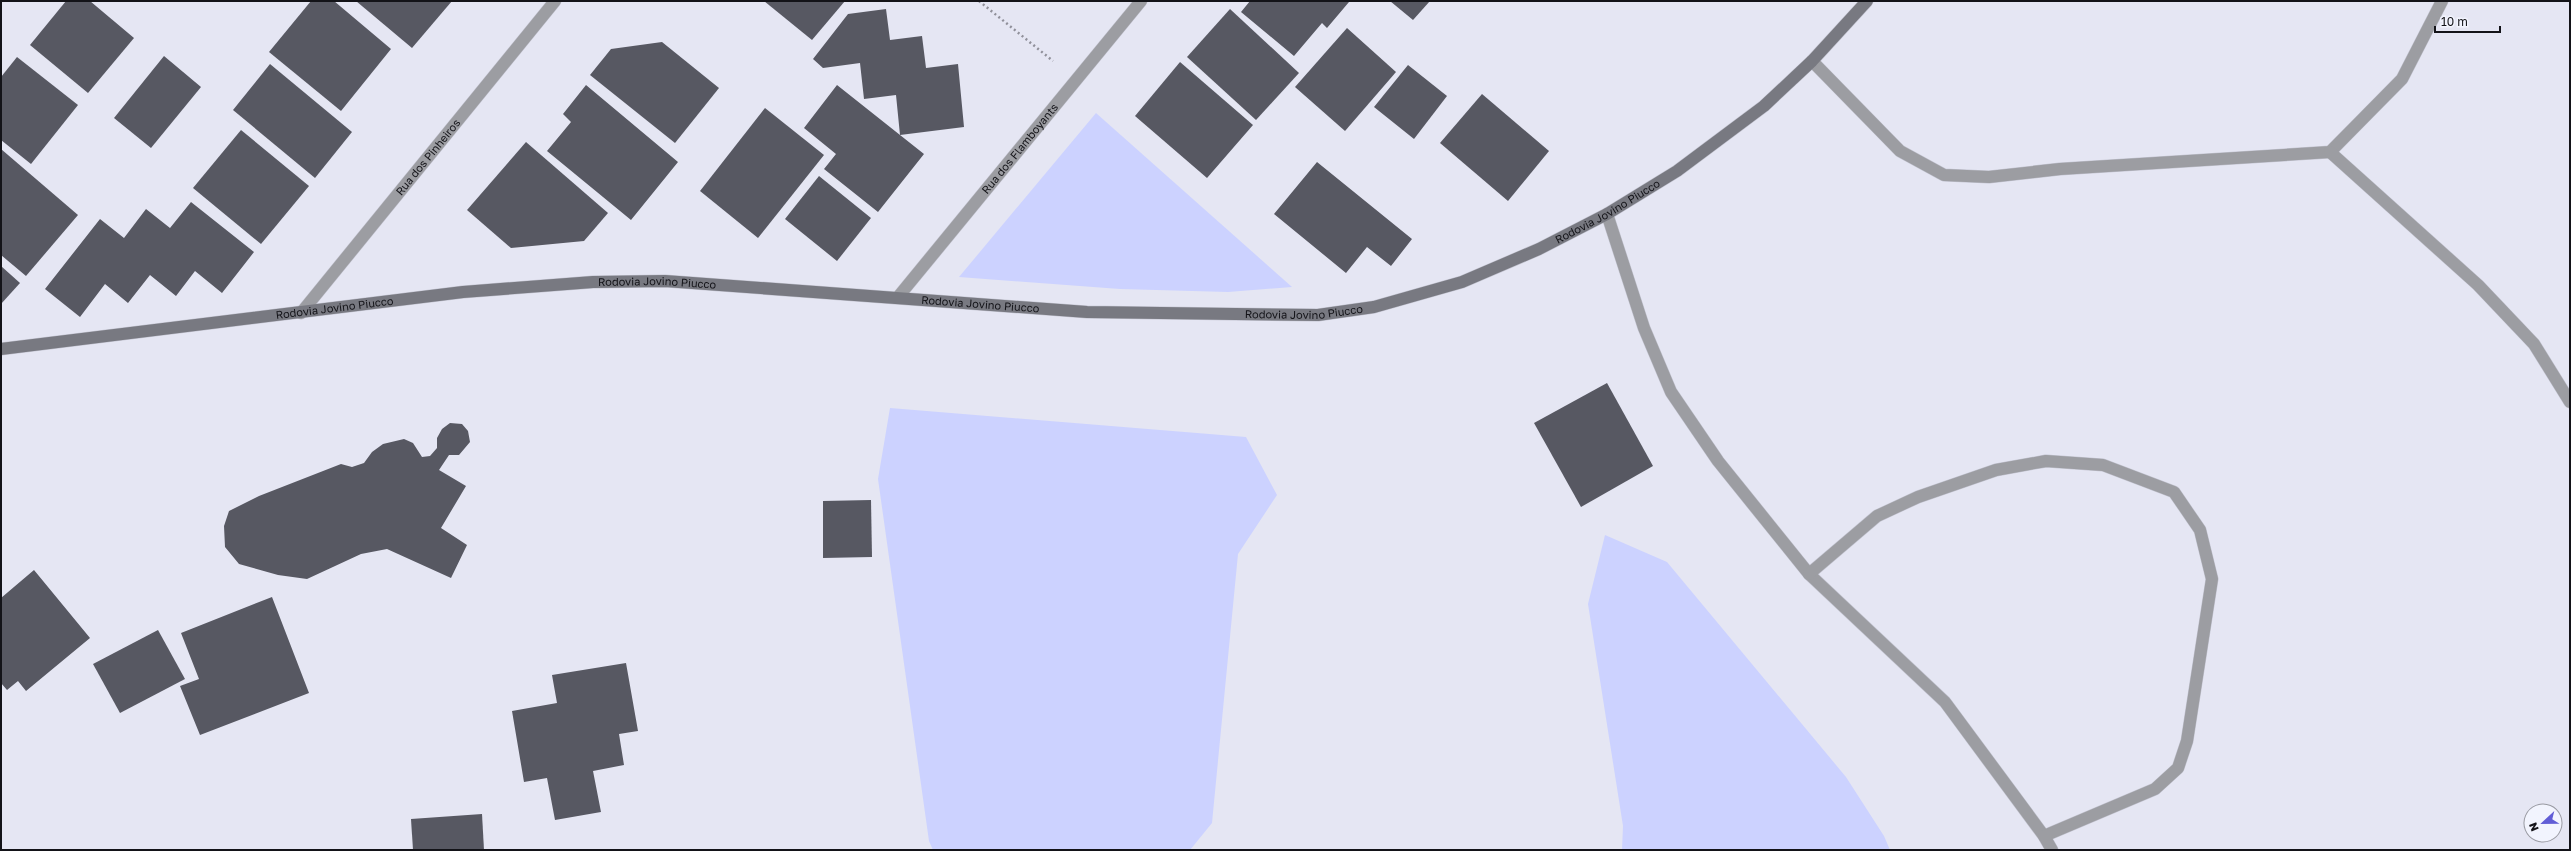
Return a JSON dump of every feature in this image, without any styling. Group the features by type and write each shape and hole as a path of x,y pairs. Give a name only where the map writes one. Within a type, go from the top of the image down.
{"main road":[{"name":"Rodovia Jovino Piucco","path":"1,349 64,339 300,313 463,292 593,282 665,281 1087,312 1318,315 1374,307 1462,282 1539,249 1607,214 1677,171 1758,111 1812,61 1867,1"}],"street":[{"name":"Rua dos Pinheiros","path":"300,313 555,1"},
{"name":"Rua dos Flamboyants","path":"898,297 1141,1"},
{"path":"1812,61 1900,151 1944,175 1989,177 2060,169 2330,152 2402,79 2442,1"},
{"path":"2330,152 2483,290 2534,344 2570,402"},
{"path":"1607,214 1644,328 1671,392 1718,461 1809,574 1944,702 2044,836 2052,850"},
{"path":"1809,574 1877,516 1918,497 1996,470 2046,461 2103,465 2174,492 2200,530 2212,579 2187,741 2178,768 2155,789 2044,836"}],"path":[{"path":"979,1 1076,80"}],"shaded area":[{"path":"1096,113 1292,287 1228,292 1120,289 959,277"},
{"path":"890,408 1246,437 1277,495 1238,554 1212,823 1190,850 933,850 929,841 878,479"},
{"path":"1605,535 1667,562 1846,777 1884,836 1890,850 1622,850 1623,826 1588,604"}],"building":[{"path":"66,1 90,1 134,38 88,93 30,45"},
{"path":"311,1 334,1 391,49 341,111 269,52"},
{"path":"356,1 452,1 412,48"},
{"path":"764,1 845,1 812,40"},
{"path":"1250,1 1349,2 1327,28 1322,23 1294,56 1241,12"},
{"path":"1390,1 1430,1 1413,20"},
{"path":"886,9 890,40 922,36 926,68 958,64 964,127 900,135 896,95 864,99 860,63 823,68 813,59 848,14"},
{"path":"1230,9 1299,73 1256,120 1187,57"},
{"path":"1347,28 1396,72 1345,131 1295,87"},
{"path":"662,42 719,88 675,143 590,75 611,49"},
{"path":"164,56 201,87 151,148 114,118"},
{"path":"17,57 78,105 31,164 1,140 1,77"},
{"path":"1180,62 1253,125 1207,178 1135,116"},
{"path":"270,64 352,132 315,178 233,110"},
{"path":"1408,65 1447,96 1414,139 1374,107"},
{"path":"586,85 678,162 631,220 547,151 571,122 563,114"},
{"path":"837,85 924,154 878,212 824,169 836,154 804,128"},
{"path":"1482,94 1549,151 1508,201 1440,143"},
{"path":"765,108 824,155 758,238 700,191"},
{"path":"241,130 309,186 261,244 193,188"},
{"path":"526,142 608,213 584,241 511,248 467,210"},
{"path":"1,149 78,215 26,276 1,255"},
{"path":"1317,162 1412,239 1391,266 1367,247 1346,273 1274,214"},
{"path":"819,176 871,218 837,261 785,219"},
{"path":"191,202 254,252 222,293 195,271 176,296 150,275 128,303 105,284 80,317 45,289 100,219 124,238 146,209 170,228"},
{"path":"1,266 20,283 1,304"},
{"path":"1607,383 1653,466 1581,507 1534,423"},
{"path":"450,423 462,424 468,431 470,442 459,455 449,455 439,470 466,486 441,528 467,545 451,578 387,549 361,554 307,579 278,575 239,564 225,547 224,526 229,511 259,496 341,464 352,467 364,463 372,452 383,444 404,439 413,443 422,457 430,456 437,448 437,438 442,429"},
{"path":"871,500 872,557 823,558 823,501"},
{"path":"34,570 90,638 26,691 18,681 7,690 1,683 1,598"},
{"path":"272,597 309,693 200,735 180,686 199,679 181,633"},
{"path":"158,630 185,679 120,713 93,664"},
{"path":"626,663 638,731 619,734 624,765 593,771 601,812 555,820 547,778 524,782 512,711 557,703 552,675"},
{"path":"482,814 484,850 413,850 411,819"}]}
